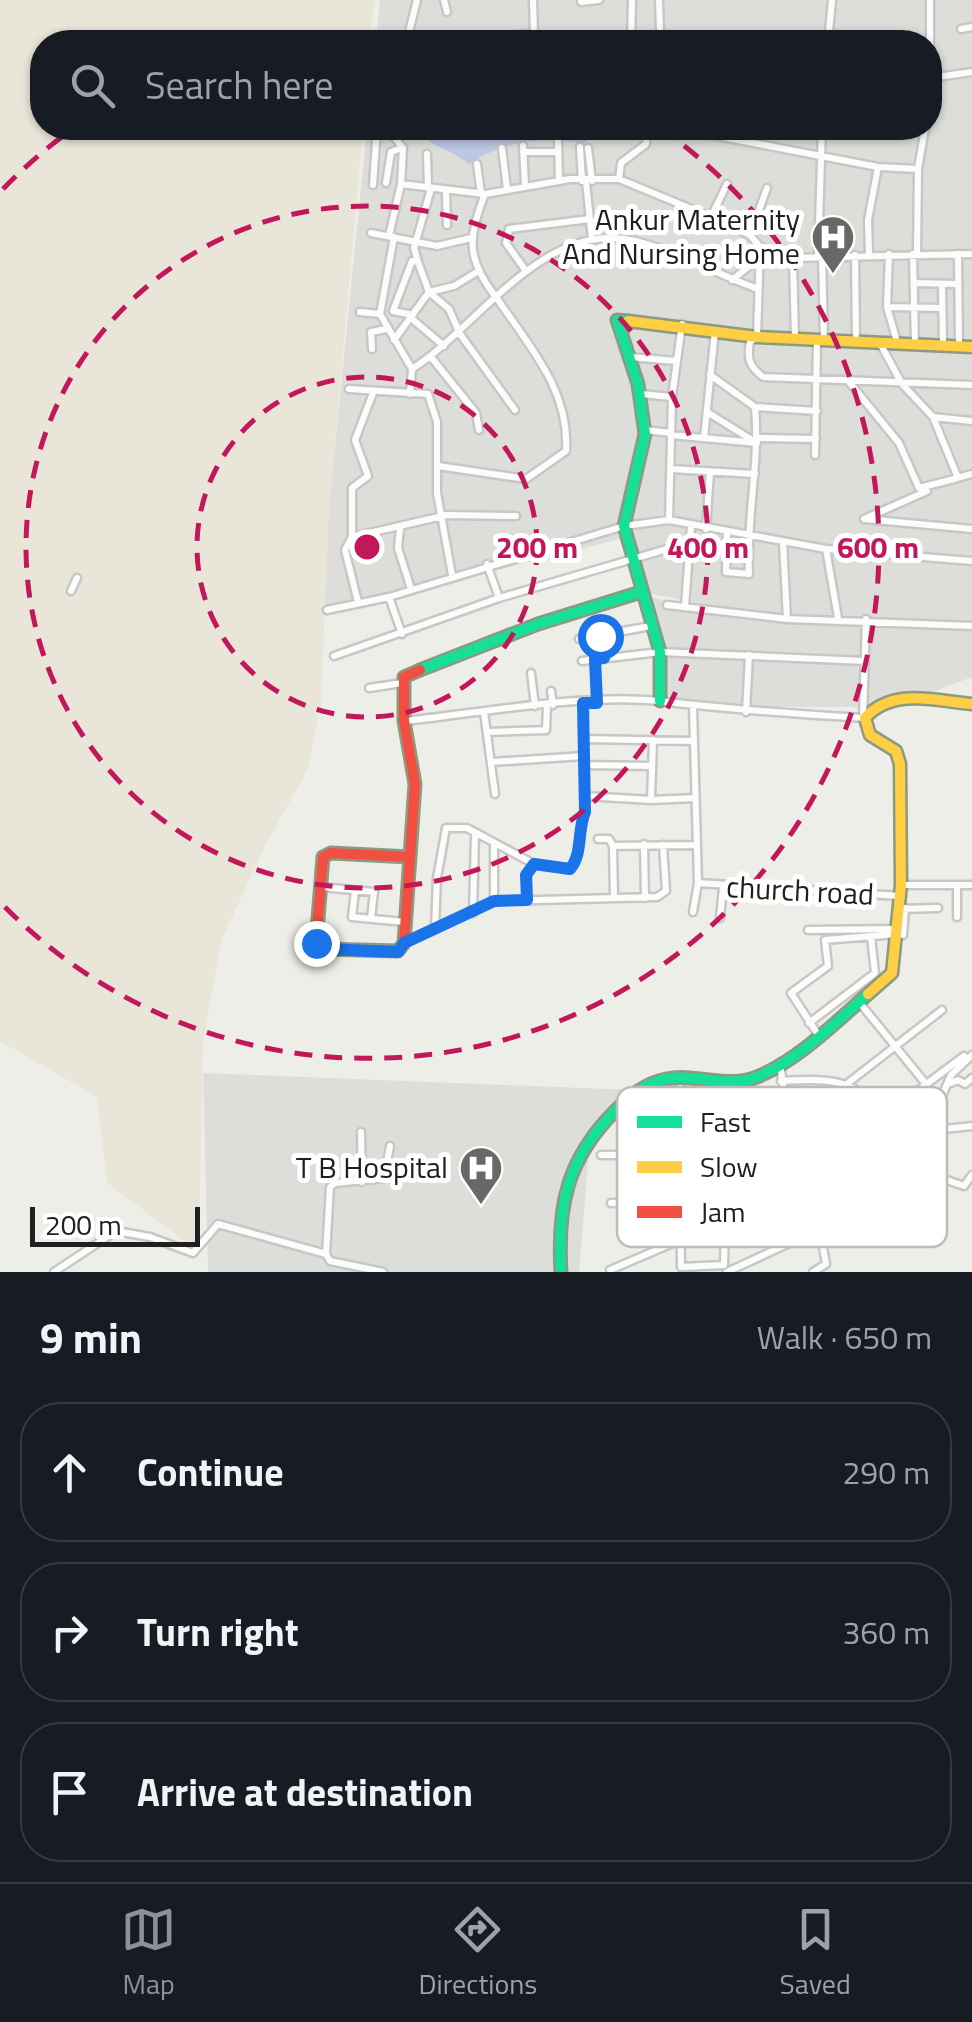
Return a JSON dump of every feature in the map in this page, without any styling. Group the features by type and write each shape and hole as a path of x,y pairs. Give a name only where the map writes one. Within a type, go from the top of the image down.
{"street":[{"path":"410,30 417,0"},
{"path":"444,0 447,12"},
{"path":"533,0 534,30"},
{"path":"581,2 599,0"},
{"path":"631,30 632,0"},
{"path":"659,0 660,29"},
{"path":"829,30 832,0"},
{"path":"930,0 930,30"},
{"path":"961,29 972,27"},
{"path":"942,76 972,72"},
{"path":"374,185 376,140"},
{"path":"397,140 403,148 401,184 380,314 412,369 410,394"},
{"path":"619,180 620,163 646,140"},
{"path":"732,140 878,167 918,168"},
{"path":"815,456 821,340 822,140"},
{"path":"915,345 918,168 923,140"},
{"path":"558,141 559,180"},
{"path":"386,183 391,152 403,148"},
{"path":"502,148 507,189"},
{"path":"584,148 592,240"},
{"path":"525,185 523,149 558,152"},
{"path":"426,154 430,189 415,242 418,262 429,292 449,310 460,334 515,410"},
{"path":"438,466 526,479 566,451 568,428 554,382 476,272 471,238 483,194 477,164"},
{"path":"868,254 868,220 878,167"},
{"path":"401,184 483,194 559,180 619,180 711,217 750,235 760,246 793,258 972,254"},
{"path":"711,217 726,184"},
{"path":"750,235 767,188"},
{"path":"446,192 447,225"},
{"path":"526,271 506,243 509,229 590,220"},
{"path":"371,233 437,246 471,238"},
{"path":"412,369 460,334 526,271 559,251 592,240 633,240 758,289"},
{"path":"757,337 760,246"},
{"path":"732,280 758,259 782,252"},
{"path":"855,254 856,342"},
{"path":"890,254 886,306 897,343"},
{"path":"958,254 958,346"},
{"path":"793,258 794,338"},
{"path":"418,262 409,264 393,312 412,317 444,346"},
{"path":"394,340 429,292 454,286 476,272"},
{"path":"914,284 958,284"},
{"path":"942,284 942,346"},
{"path":"886,306 942,308"},
{"path":"360,312 380,314"},
{"path":"660,701 660,652 624,526 622,506 644,453 644,430 640,394 617,320 682,324 757,337 972,347"},
{"path":"669,520 672,397 682,324"},
{"path":"372,349 372,332 386,329"},
{"path":"704,438 715,330"},
{"path":"757,337 750,342 747,356 750,367 763,377 972,385"},
{"path":"881,344 902,384 933,418 958,478"},
{"path":"629,356 676,360"},
{"path":"430,357 476,413 480,430"},
{"path":"710,375 755,407 816,411"},
{"path":"850,383 899,443 919,488 972,474"},
{"path":"349,389 428,394 437,422 440,516 452,575"},
{"path":"358,602 345,550 352,537 352,488 368,476 356,440 371,394 376,392"},
{"path":"640,394 672,397"},
{"path":"728,533 726,572 749,574 747,537 755,474 755,407"},
{"path":"706,412 757,441"},
{"path":"933,418 972,420"},
{"path":"644,430 704,438 816,440"},
{"path":"671,469 755,474"},
{"path":"706,529 710,472"},
{"path":"958,478 864,519 972,529"},
{"path":"352,537 440,516 516,516"},
{"path":"327,610 390,596 624,526 669,520 826,549 972,561"},
{"path":"686,606 691,526"},
{"path":"400,527 398,548 411,588"},
{"path":"784,542 787,618"},
{"path":"334,656 499,598 667,549"},
{"path":"826,549 838,618"},
{"path":"487,564 499,598"},
{"path":"71,591 77,578"},
{"path":"410,857 331,852 323,857 316,943 322,949 398,952 404,943 406,922 415,784 404,721 402,684 409,674 641,592"},
{"path":"390,596 402,634"},
{"path":"667,605 787,618 972,626"},
{"path":"649,1087 658,1081 756,1078 892,973 902,909 899,756 870,735 864,718 866,619"},
{"path":"579,639 651,626"},
{"path":"597,703 600,636"},
{"path":"582,662 660,652 865,661"},
{"path":"746,712 749,655"},
{"path":"531,673 536,706"},
{"path":"369,688 402,684"},
{"path":"487,732 546,730 552,691"},
{"path":"404,721 583,703 660,701 746,712 864,718 876,708 910,698 972,704"},
{"path":"435,928 442,830 468,828 534,864 570,869 575,863 585,796 583,703"},
{"name":"church road","path":"693,707 698,883 723,887 900,891 972,885"},
{"path":"484,712 494,794"},
{"path":"584,739 694,740"},
{"path":"650,800 653,740"},
{"path":"492,762 584,756"},
{"path":"584,766 652,766"},
{"path":"585,796 694,798"},
{"path":"473,912 475,834"},
{"path":"598,838 609,840 613,846 614,898"},
{"path":"494,843 494,901"},
{"path":"644,844 644,898"},
{"path":"404,943 494,901 644,898 666,891 663,844"},
{"path":"613,846 697,845"},
{"path":"527,900 526,875 534,864"},
{"path":"692,912 698,883"},
{"path":"957,885 957,917"},
{"path":"321,887 374,892 371,918"},
{"path":"720,918 723,887"},
{"path":"355,891 352,917 406,922"},
{"path":"902,909 938,908"},
{"path":"808,930 899,933"},
{"path":"817,1033 791,992 828,966 825,940 899,933"},
{"path":"809,1023 874,973 871,936"},
{"path":"859,1002 926,1084"},
{"path":"848,1083 942,1010"},
{"path":"923,1087 968,1055"},
{"path":"947,1090 951,1075 968,1055"},
{"path":"780,1061 783,1087"},
{"path":"950,1084 958,1080 965,1084 972,1078"},
{"path":"781,1081 848,1083 854,1087"},
{"path":"560,1272 558,1228 566,1171 617,1110"},
{"path":"361,1132 362,1182"},
{"path":"383,1272 330,1261 326,1254 330,1187 384,1178 390,1146"},
{"path":"601,1155 617,1155"},
{"path":"947,1180 964,1186 972,1175"},
{"path":"611,1203 617,1203"},
{"path":"54,1272 116,1232 150,1237 193,1253 218,1224 326,1254"},
{"path":"610,1270 664,1247"},
{"path":"680,1247 680,1266 724,1265 724,1247"},
{"path":"727,1272 777,1247"},
{"path":"813,1272 826,1264 823,1247"}],"shaded area":[{"path":"0,0 375,0 371,30 30,30 30,140 362,140 329,511 321,703 308,769 265,846 221,941 203,1044 199,1252 107,1183 97,1097 0,1041"},
{"path":"380,0 972,0 972,341 820,332 819,340 972,348 972,677 864,718 864,707 725,707 664,701 646,597 787,619 641,592 628,537 318,615 366,140 942,140 942,30 377,30"},
{"path":"203,1073 617,1089 617,1112 589,1150 579,1272 208,1272"}],"water":[{"path":"428,140 553,140 510,145 469,164"}],"traffic: fast":[{"path":"628,321 617,320 638,384 645,434 624,526 660,652 660,701"},
{"path":"420,670 538,624 641,592"},
{"path":"644,1087 666,1079 735,1082 757,1077 801,1051 868,994"},
{"path":"561,1272 561,1226 569,1185 586,1147 617,1110"}],"traffic: slow":[{"path":"628,321 757,337 972,347"},
{"path":"868,994 892,973 901,885 900,764 896,751 870,735 865,718 876,708 901,699 972,704"}],"traffic: jam":[{"path":"410,857 331,853 323,857 316,943 321,949 398,951 404,943 415,784 404,721 404,677 420,670"}],"place":[{"name":"Ankur Maternity And Nursing Home","path":"833,275"},
{"name":"T B Hospital","path":"481,1206"}],"route":[{"path":"316,943 322,949 398,952 404,943 494,901 527,900 526,875 534,864 570,869 578,856 578,828 585,812 583,703 597,703 595,659 604,658 600,636"}]}
